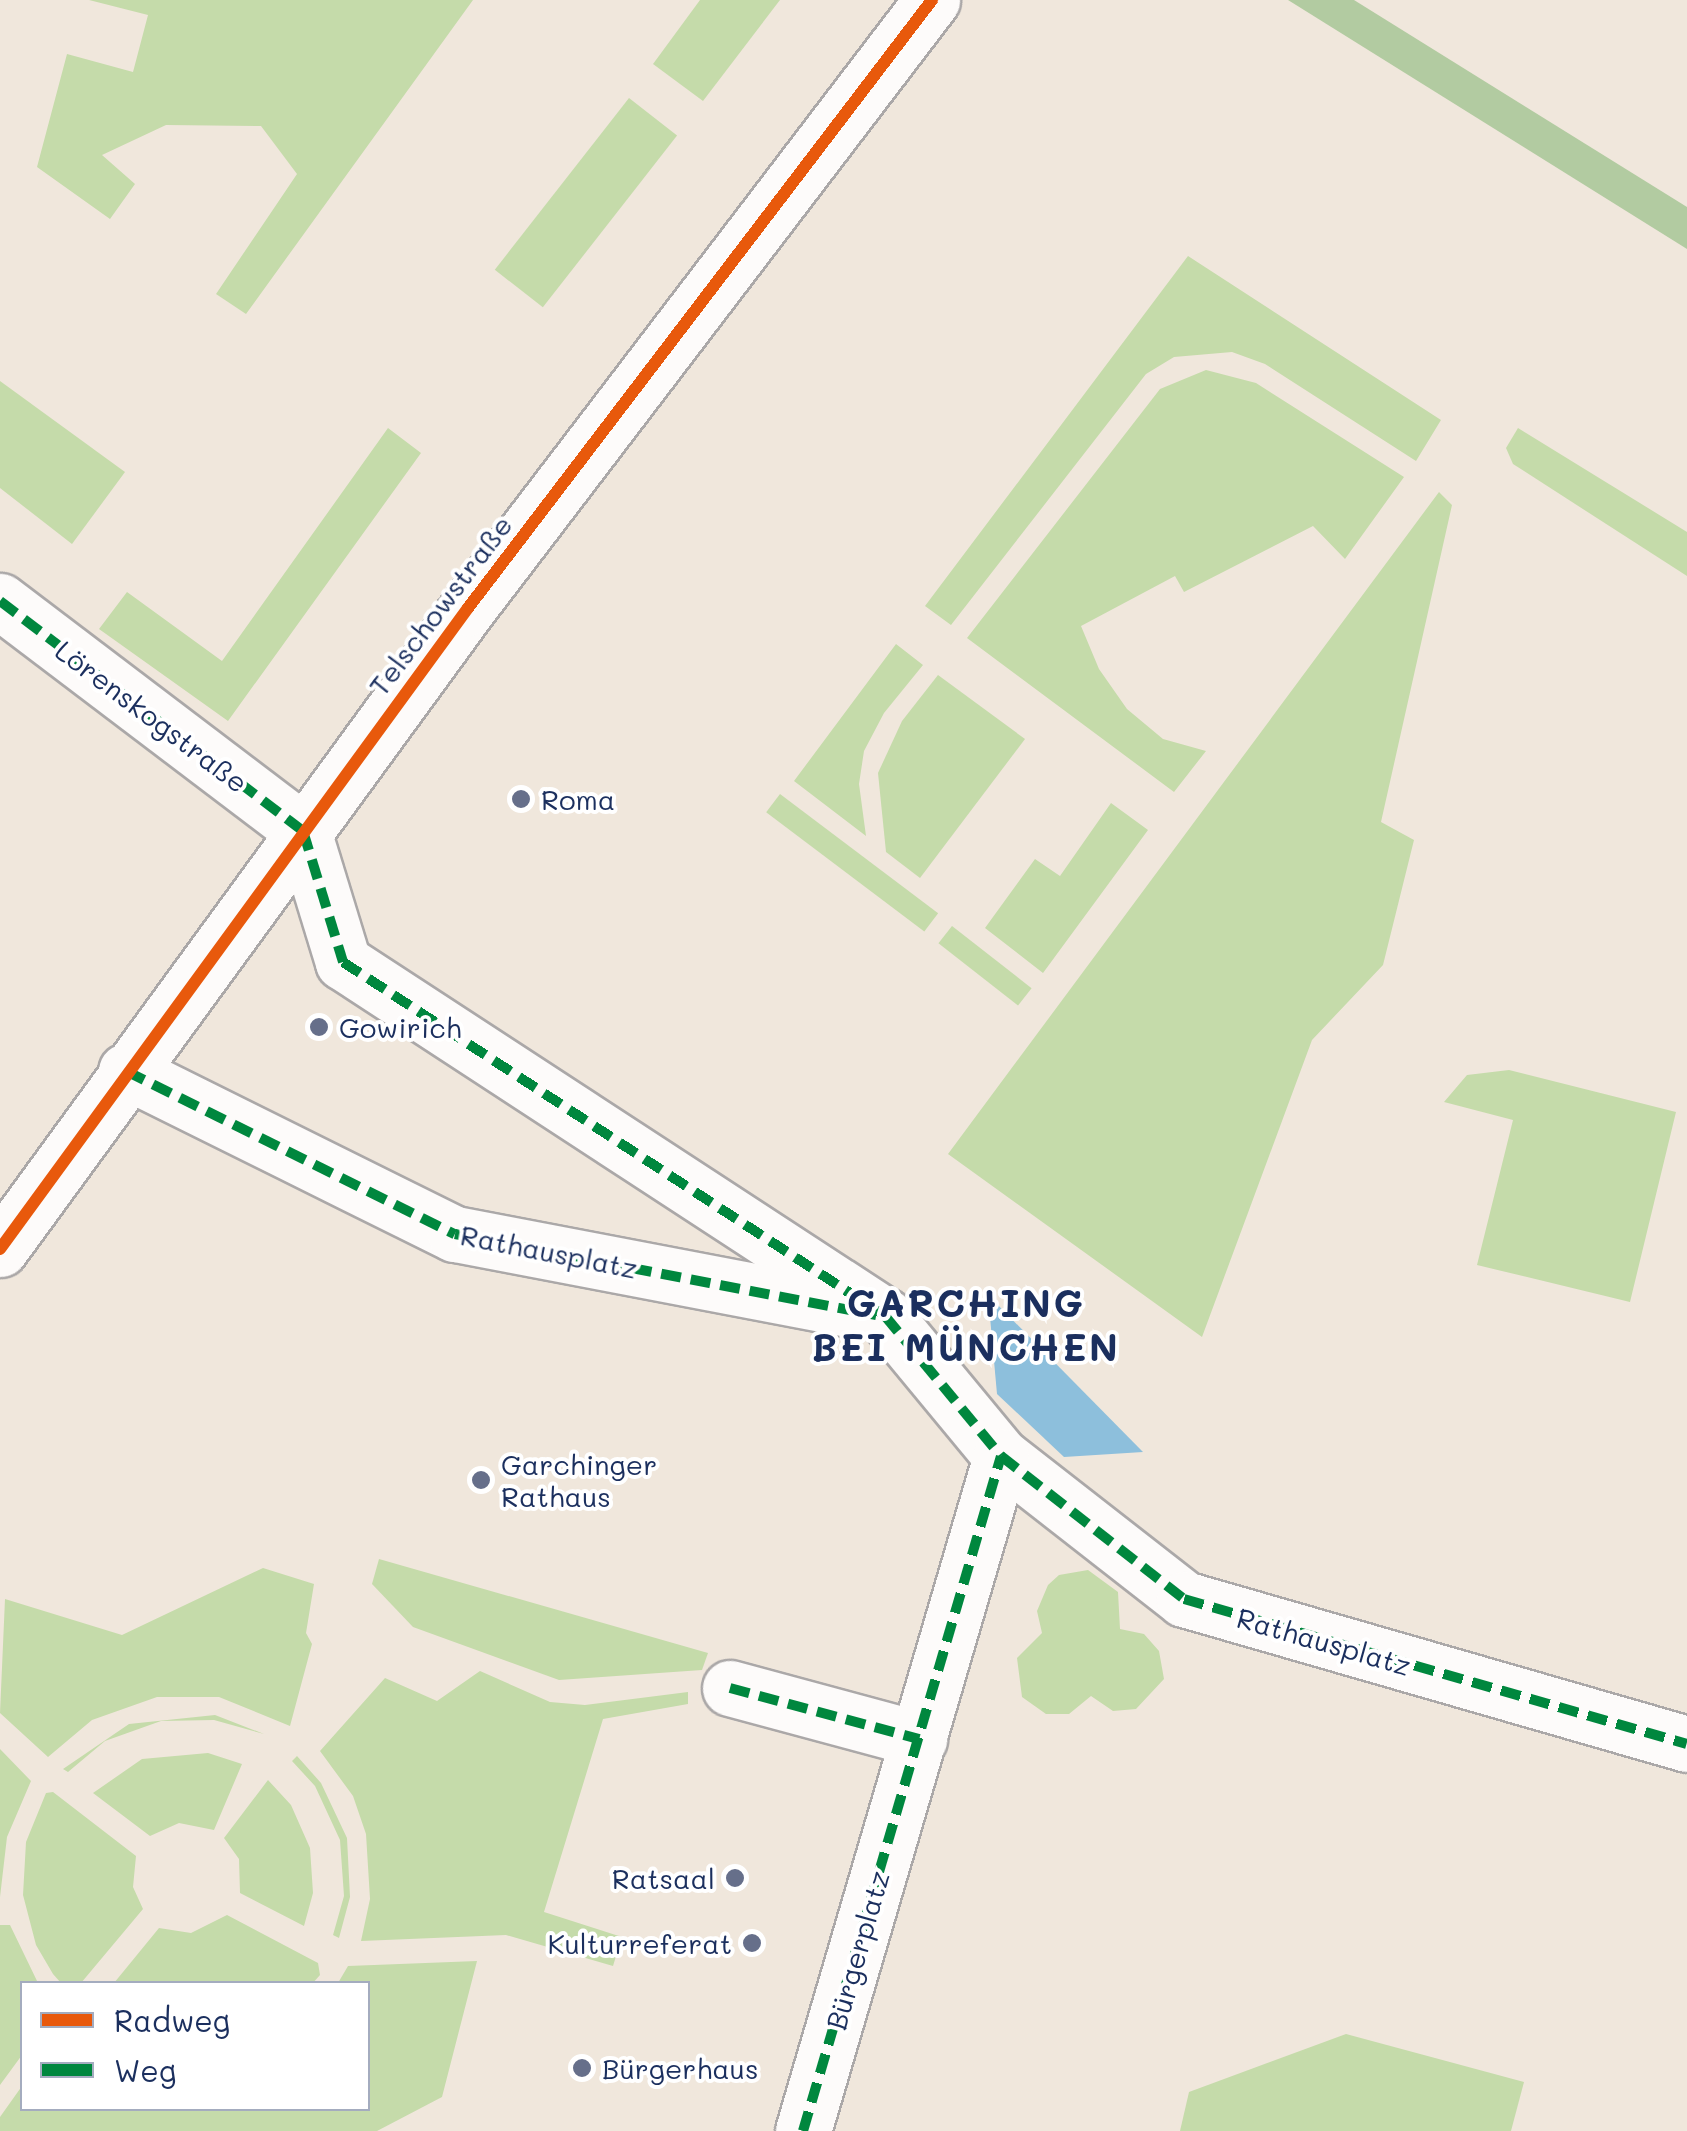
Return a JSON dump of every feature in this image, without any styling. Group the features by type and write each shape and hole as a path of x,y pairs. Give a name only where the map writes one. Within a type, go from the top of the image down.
{"street":[{"name":"Telschowstraße","path":"0,1249 303,831 932,0"},
{"name":"Lörenskogstraße","path":"0,601 303,831"},
{"name":"Rathausplatz","path":"303,831 343,962 885,1316 1001,1456 1184,1599 1687,1744"},
{"name":"Rathausplatz","path":"126,1072 455,1234 885,1316"},
{"path":"730,1688 914,1754 1001,1456"},
{"name":"Bürgerplatz","path":"804,2131 914,1754"}],"green space":[{"path":"89,0 473,0 246,314 216,294 297,174 261,126 166,125 102,155 135,184 110,219 37,167 67,54 133,72 148,15"},
{"path":"700,0 780,0 703,101 653,64"},
{"path":"1288,0 1354,0 1687,207 1687,249"},
{"path":"629,98 677,136 543,307 495,270"},
{"path":"1188,256 1441,420 1416,461 1265,364 1232,352 1174,357 1146,374 951,625 925,606"},
{"path":"1206,370 1256,383 1404,477 1345,559 1313,526 1184,592 1175,576 1081,626 1099,669 1127,709 1163,739 1206,751 1174,792 967,638 1160,389"},
{"path":"0,381 125,472 72,544 0,488"},
{"path":"388,428 421,453 228,721 99,629 127,592 222,661"},
{"path":"1518,428 1687,532 1687,576 1513,464 1506,448"},
{"path":"1439,492 1452,505 1381,822 1414,840 1383,965 1312,1040 1202,1337 948,1154"},
{"path":"896,644 923,665 884,713 864,751 859,784 866,836 794,781"},
{"path":"938,675 1025,739 920,878 886,852 878,773 902,721"},
{"path":"780,794 938,913 924,932 766,812"},
{"path":"1111,803 1148,830 1043,973 985,928 1035,859 1060,876"},
{"path":"952,926 1032,988 1018,1006 938,943"},
{"path":"1509,1070 1676,1112 1630,1302 1477,1265 1513,1120 1444,1102 1467,1075"},
{"path":"379,1559 708,1653 702,1670 559,1680 413,1627 372,1584"},
{"path":"263,1568 314,1584 306,1633 312,1644 290,1726 219,1697 157,1697 92,1720 48,1757 0,1713 5,1599 122,1635"},
{"path":"1088,1570 1118,1592 1120,1629 1144,1634 1159,1651 1164,1679 1136,1709 1113,1711 1091,1696 1069,1714 1046,1714 1022,1697 1017,1658 1042,1633 1037,1611 1048,1585 1059,1575"},
{"path":"480,1671 550,1702 585,1705 688,1692 688,1704 603,1719 544,1912 622,1937 613,1966 506,1935 361,1941 370,1899 366,1834 353,1796 320,1751 385,1678 437,1701"},
{"path":"215,1715 264,1734 214,1720 161,1721 105,1741 68,1772 63,1769 129,1724"},
{"path":"0,1749 31,1781 7,1837 0,1897"},
{"path":"208,1753 242,1764 214,1830 179,1823 150,1836 93,1793 142,1759"},
{"path":"297,1756 321,1783 347,1838 350,1897 339,1938 333,1935 344,1896 340,1840 315,1786 292,1761"},
{"path":"268,1780 291,1805 310,1848 313,1893 304,1926 240,1893 239,1859 224,1838"},
{"path":"53,1792 136,1856 133,1887 143,1909 83,1981 59,1981 53,1974 36,1945 23,1895 26,1842 46,1793"},
{"path":"227,1915 318,1963 320,1975 315,1981 116,1981 159,1928 191,1933"},
{"path":"0,1925 10,1925 37,1981 20,1981 20,2058 0,2085"},
{"path":"477,1961 442,2097 377,2131 0,2131 0,2117 20,2089 20,2111 370,2111 370,1981 339,1981 348,1966"},
{"path":"1346,2034 1524,2082 1511,2131 1180,2131 1189,2092"}],"water":[{"path":"988,1295 1143,1452 1064,1457 997,1394"}],"marked path":[{"path":"0,601 303,831 343,962 885,1316 1001,1456 1184,1599 1687,1744"},
{"path":"126,1071 455,1234 876,1315"},
{"path":"803,2131 1001,1456"},
{"path":"730,1688 919,1739"}],"cycle path":[{"path":"0,1249 468,608 932,0"}],"place":[{"name":"Roma","path":"521,799"},
{"name":"Gowirich","path":"319,1027"},
{"name":"Garchinger Rathaus","path":"481,1480"},
{"name":"Ratsaal","path":"735,1878"},
{"name":"Kulturreferat","path":"752,1943"},
{"name":"Bürgerhaus","path":"582,2068"}],"district":[{"name":"GARCHING BEI MÜNCHEN","path":"966,1325"}]}
